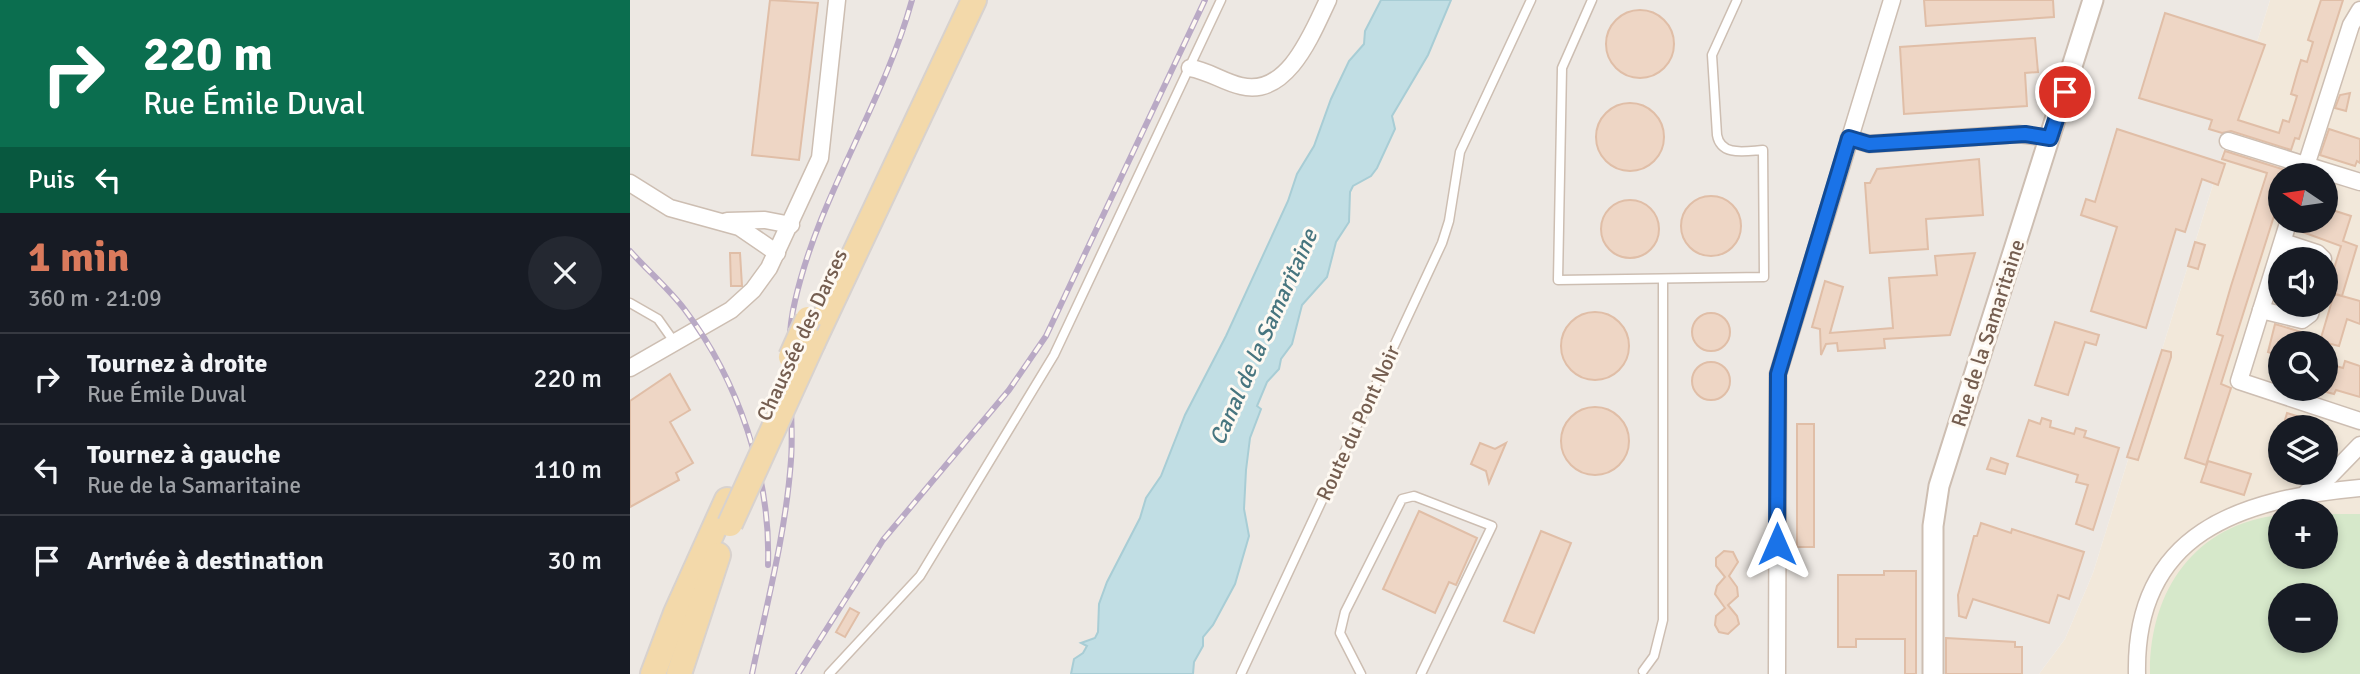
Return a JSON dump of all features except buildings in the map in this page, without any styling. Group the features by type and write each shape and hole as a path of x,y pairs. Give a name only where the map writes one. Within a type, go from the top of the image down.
{"main road":[{"name":"Chaussée des Darses","path":"653,674 676,613 728,512 958,0"},
{"name":"Chaussée des Darses","path":"810,330 974,0"},
{"name":"Chaussée des Darses","path":"679,674 728,512"}],"street":[{"path":"630,368 740,303 759,283 777,253 821,150 837,0"},
{"path":"1190,68 1209,71 1241,86 1267,83 1283,74 1296,60 1328,0"},
{"path":"1777,674 1778,374 1892,0"},
{"name":"Rue de la Samaritaine","path":"1933,674 1933,540 1937,497 2093,0"},
{"path":"2307,163 2351,25 2360,10"},
{"path":"1849,138 1869,144 2025,134 2050,138"},
{"path":"2228,141 2286,163"},
{"path":"2338,177 2360,182"},
{"path":"630,183 659,204 722,221 745,231 777,253"},
{"path":"722,221 757,220 791,225"},
{"path":"2285,233 2239,381 2360,421"},
{"path":"2283,242 2298,247"},
{"path":"2261,310 2268,312"},
{"path":"2290,317 2302,320 2306,317"},
{"path":"2298,496 2330,476 2360,445"},
{"path":"2137,674 2137,648 2143,612 2160,576 2178,552 2199,533 2230,515 2298,496 2360,488"},
{"path":"639,674 676,613"}],"lane":[{"path":"829,674 920,576 1054,355 1221,0"},
{"name":"Route du Pont Noir","path":"1241,674 1442,243 1450,213 1455,167 1531,0"},
{"path":"1592,0 1562,68 1558,280 1764,277 1763,150 1730,151 1721,145 1717,135 1712,55 1737,0"},
{"path":"1643,671 1654,656 1663,620 1663,279"},
{"path":"630,303 657,319 675,343"},
{"path":"1362,674 1340,633 1345,612 1402,499 1415,496 1492,526 1421,674"}],"shaded area":[{"path":"630,0 2270,0 2093,573 2065,639 2039,674 630,674"},
{"path":"2270,0 2360,0 2360,674 2039,674 2065,639 2093,573"}],"green space":[{"path":"2338,514 2360,514 2360,674 2150,674 2152,644 2158,616 2168,590 2182,567 2201,548 2223,532 2250,521 2268,517 2268,569 2338,569"}],"water":[{"name":"Canal de la Samaritaine","path":"1381,0 1451,0 1428,55 1392,116 1395,129 1377,168 1371,176 1353,186 1350,192 1349,222 1336,242 1327,277 1302,305 1292,344 1281,359 1279,369 1267,382 1257,406 1261,409 1250,438 1246,470 1244,509 1249,536 1235,584 1213,625 1203,637 1203,646 1194,662 1193,674 1071,674 1074,659 1083,653 1087,646 1081,643 1095,638 1098,632 1099,604 1107,582 1140,518 1146,498 1161,476 1185,415 1226,336 1288,201 1297,174 1314,146 1331,99 1349,61 1364,44 1365,31"}],"railway":[{"path":"752,674 789,487 792,440 789,341 795,301 819,224 885,76 912,0"},
{"path":"798,674 883,540 1009,390 1046,336 1205,0"},
{"path":"630,251 685,310 704,337 735,398 748,430 764,497 768,565"}],"route":[{"path":"1777,544 1778,374 1785,343 1849,138 1869,144 2025,134 2050,138 2065,92"}]}
